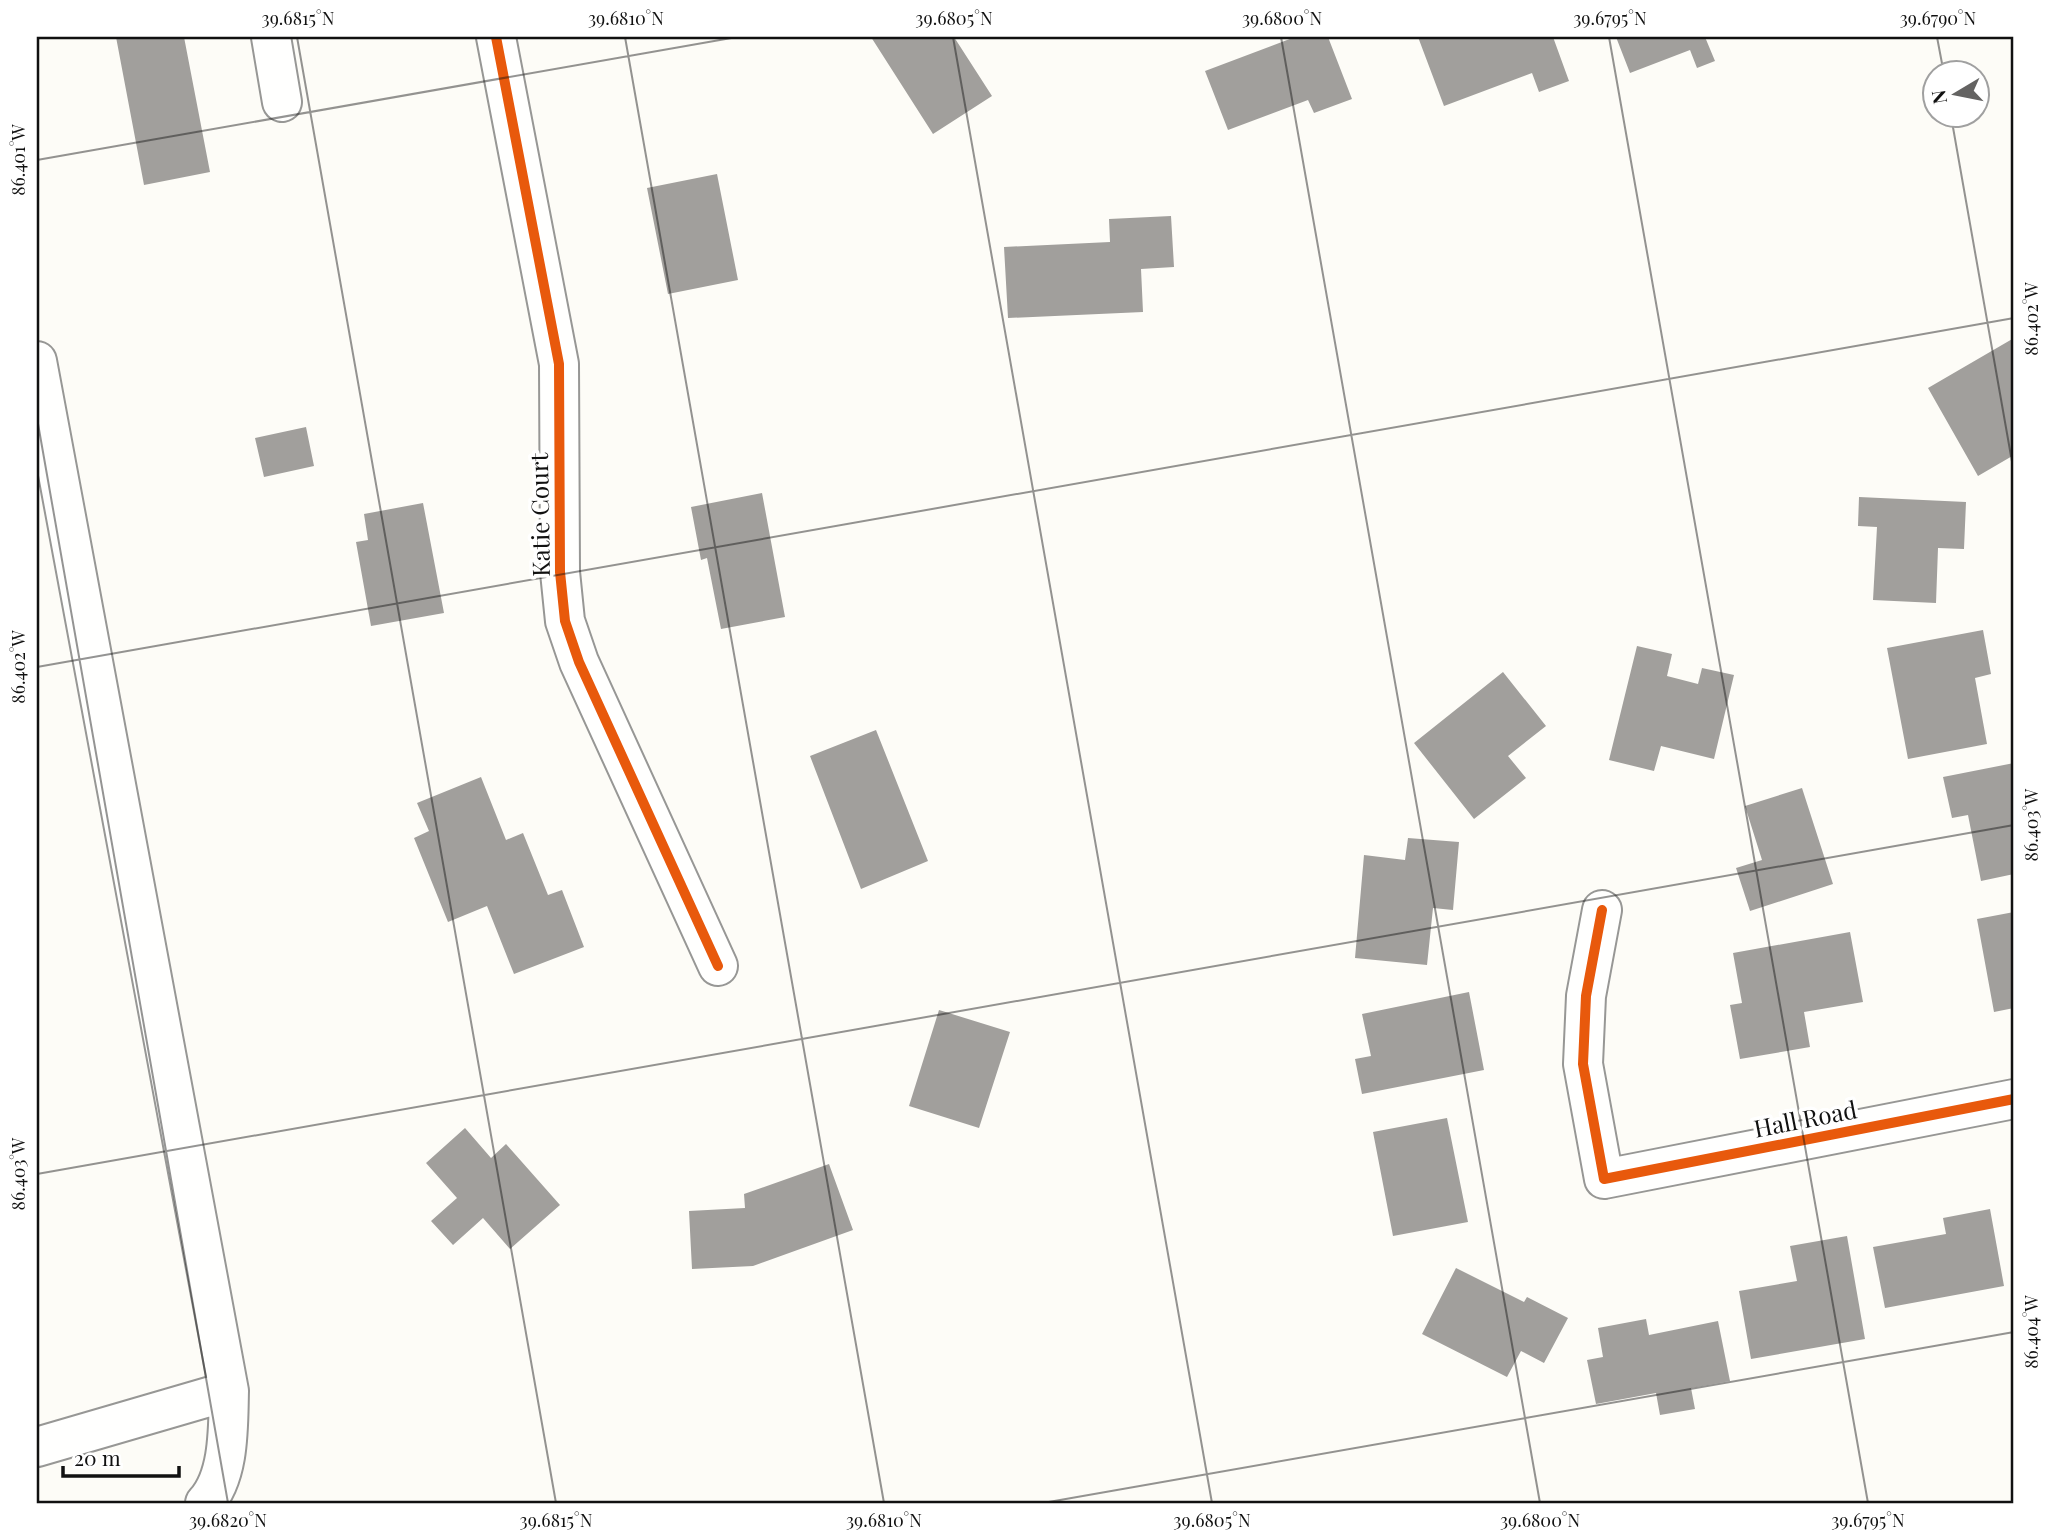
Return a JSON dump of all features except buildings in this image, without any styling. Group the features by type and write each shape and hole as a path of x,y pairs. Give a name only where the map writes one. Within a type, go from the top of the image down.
{"street":[{"path":"271,37 282,102"},
{"name":"Katie Court","path":"496,37 559,363 560,572 565,621 579,662 718,966"},
{"path":"37,361 229,1391 228,1442 214,1494 205,1503"},
{"name":"Hall Road","path":"1602,910 1586,996 1583,1064 1604,1179 2014,1099"},
{"path":"37,1447 229,1391"}],"cycle path":[{"path":"496,37 559,364 560,572 565,621 579,662 718,966"},
{"path":"1602,910 1586,996 1583,1064 1604,1179 2014,1099"}]}
